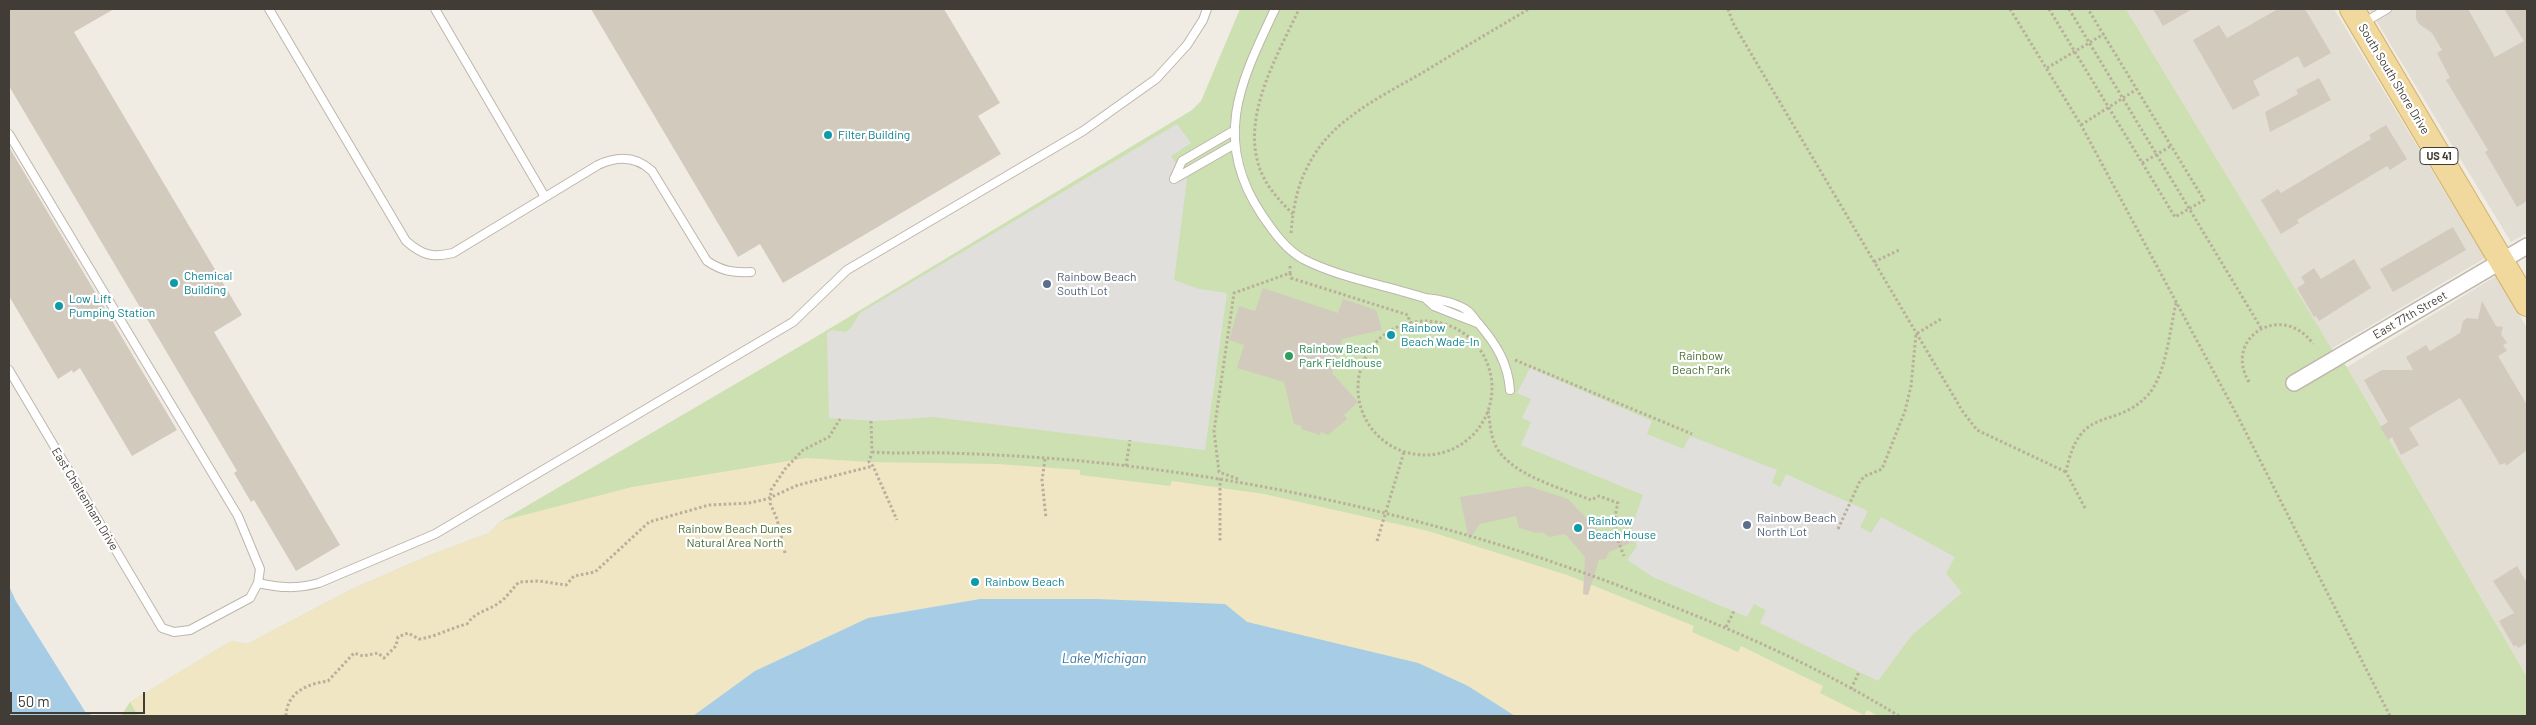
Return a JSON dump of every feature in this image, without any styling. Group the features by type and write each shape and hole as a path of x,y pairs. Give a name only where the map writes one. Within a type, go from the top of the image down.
{"main road":[{"name":"South South Shore Drive","path":"2357,17 2527,304"}],"street":[{"name":"East 77th Street","path":"2294,384 2527,246"}],"lane":[{"path":"270,9 406,240 418,251 428,256 453,253 611,159 622,158 643,163 652,171 707,261 720,269 734,273 751,272"},
{"path":"435,9 545,197"},
{"path":"9,134 238,516 260,569 258,583 284,589 303,588 435,534 793,322 847,270 1083,131 1156,79 1188,45 1203,20 1207,9"},
{"path":"1275,9 1245,73 1238,96 1234,130 1235,144 1242,174 1258,208 1291,251 1321,267 1425,298 1439,299 1469,311 1491,338 1502,356 1508,374 1510,390"},
{"path":"2357,17 2387,9"},
{"path":"1234,130 1182,161 1174,179 1235,144"},
{"name":"East Cheltenham Drive","path":"9,370 162,628 174,632 190,630 250,598 258,583"}],"path":[{"path":"1299,9 1261,94 1256,113 1256,134 1262,171 1270,188 1293,214 1296,194 1309,162 1319,148 1344,123 1371,104 1529,9"},
{"path":"1728,9 1733,23 1963,412 1977,430 2066,472 2085,508"},
{"path":"2010,9 2081,124 2177,302 2238,417 2390,716"},
{"path":"2049,9 2175,217 2204,200 2088,9"},
{"path":"2069,9 2261,328"},
{"path":"2047,68 2104,34"},
{"path":"2081,124 2136,89"},
{"path":"2142,163 2171,146"},
{"path":"1874,262 1899,250"},
{"path":"1291,251 1291,278 1408,315 1410,323"},
{"path":"1244,482 1219,472 1214,431 1234,293 1290,273"},
{"path":"2066,472 2072,447 2086,428 2141,401 2155,385 2160,376 2177,302"},
{"path":"1916,334 1941,319"},
{"path":"1432,321 1450,326 1465,334 1480,350 1487,362 1492,380 1488,411 1477,430 1456,447 1431,454 1404,452 1380,438 1368,424 1360,407 1358,388 1363,361 1373,345 1387,332 1410,323 1432,321"},
{"path":"2249,382 2243,364 2244,352 2249,339 2261,328 2272,324 2287,326 2302,332 2313,344"},
{"path":"1838,529 1860,481 1865,476 1882,469 1896,439 1911,386 1916,334"},
{"path":"1480,350 1530,364 1692,434"},
{"path":"1488,411 1494,443 1506,459 1521,472 1591,500 1599,496 1618,503 1614,517 1614,533 1624,556"},
{"path":"785,553 777,519 770,503 775,482 803,450 829,437 840,419"},
{"path":"871,421 872,452 869,462 873,466 897,520"},
{"path":"1126,466 1130,440"},
{"path":"872,452 1045,459 1126,466 1244,482 1385,513 1558,562 1726,627 1789,656 1899,716"},
{"path":"1376,541 1404,452"},
{"path":"1045,459 1042,480 1046,518"},
{"path":"286,716 286,706 296,692 315,683 328,681 354,653 363,656 378,653 384,658 396,646 398,637 408,633 419,640 435,637 450,628 467,624 474,614 491,608 506,598 519,582 538,581 566,585 574,576 595,572 600,565 617,554 624,544 649,522 709,505 750,503 798,486 873,466"},
{"path":"1220,478 1220,542"},
{"path":"1726,627 1734,611"},
{"path":"1851,689 1859,672"}],"shaded area":[{"path":"2126,9 2334,9 2485,258 2331,349"},
{"path":"2369,9 2527,9 2527,233 2511,242"},
{"name":"Rainbow Beach South Lot","path":"1177,124 1191,143 1171,156 1187,179 1174,280 1199,289 1227,293 1205,450 933,417 876,421 829,418 827,333 832,330 845,332 850,329 860,313"},
{"path":"2496,276 2527,328 2527,677 2347,367"},
{"name":"Rainbow Beach North Lot","path":"1530,368 1652,421 1647,434 1683,449 1690,436 1777,470 1772,483 1780,487 1786,474 1868,511 1860,527 1871,533 1881,517 1955,557 1946,573 1962,593 1912,635 1878,681 1760,623 1766,610 1754,604 1747,617 1653,577 1627,560 1637,546 1632,532 1633,523 1643,495 1521,445 1531,422 1522,418 1531,399 1517,393"}],"green space":[{"name":"Rainbow Beach Park","path":"1240,9 2126,9 2331,348 2347,367 2527,677 2527,716 1515,716 1468,686 868,618 755,671 693,716 121,716 130,702 231,641 247,644 354,588 430,555 489,533 501,521 814,338 1192,110 1201,101"}],"sand":[{"name":"Rainbow Beach","path":"806,458 869,462 998,464 1080,470 1080,475 1170,486 1172,481 1264,494 1428,531 1567,575 1694,626 1692,632 1738,652 1741,646 1823,686 1820,693 1864,715 1867,710 1878,716 1515,716 1468,686 1418,663 1247,622 1225,604 868,618 755,671 693,716 138,716 130,702 231,641 247,644 354,588 430,555 489,533 501,521 632,487"}],"water":[{"path":"9,586 16,601 86,712 94,716 9,716"},
{"name":"Lake Michigan","path":"980,599 1097,599 1225,604 1247,622 1418,663 1468,686 1515,716 693,716 755,671 868,618"}],"pier":[{"path":"9,583 88,711 96,716 86,713 16,601"}],"building":[{"name":"Chemical Building","path":"9,9 114,9 74,32 242,315 214,332 340,545 296,571 254,500 251,502 234,473 237,471 9,86"},
{"name":"Filter Building","path":"591,9 944,9 1000,103 978,116 1001,154 783,283 760,244 738,257"},
{"path":"2153,9 2192,9 2163,26"},
{"path":"2278,9 2305,9 2331,53 2304,68 2298,56 2253,81 2260,95 2233,110 2193,40 2219,25 2227,38"},
{"path":"2416,9 2468,9 2495,57 2524,41 2504,9 2527,9 2527,201 2517,207 2485,152 2488,150 2446,80 2450,78 2437,53 2442,50 2432,33 2419,24 2416,19"},
{"path":"2319,78 2331,100 2270,132 2265,112 2298,94 2296,90"},
{"path":"2386,125 2407,159 2390,170 2387,166 2297,220 2299,223 2281,234 2261,200 2278,189 2281,193 2371,139 2369,135"},
{"name":"Low Lift Pumping Station","path":"9,147 177,430 132,456 80,368 73,373 72,370 58,379 9,296"},
{"path":"2453,227 2466,250 2393,292 2380,269"},
{"path":"2354,259 2371,288 2319,321 2316,316 2314,317 2297,288 2305,283 2301,277 2314,268 2321,279"},
{"name":"Rainbow Beach Park Fieldhouse","path":"1263,288 1338,313 1343,299 1376,310 1382,330 1342,339 1332,373 1358,402 1344,415 1347,419 1328,435 1321,432 1320,435 1301,429 1302,426 1294,424 1284,382 1237,368 1244,345 1229,340 1239,306 1255,311"},
{"path":"2482,301 2496,326 2503,327 2501,334 2507,343 2503,345 2507,351 2498,356 2527,405 2527,450 2506,466 2505,463 2500,465 2460,398 2409,428 2419,445 2401,455 2392,437 2388,440 2380,427 2388,422 2364,380 2382,370 2413,370 2406,357 2426,345 2430,351 2460,333 2463,321 2467,318 2478,319"},
{"name":"Rainbow Beach House","path":"1528,486 1568,499 1603,536 1632,542 1609,552 1606,559 1599,560 1588,595 1583,594 1585,557 1565,534 1550,537 1542,532 1537,533 1519,528 1516,516 1480,524 1469,540 1460,497"},
{"path":"2517,566 2527,583 2527,643 2518,648 2516,645 2514,647 2499,621 2514,613 2493,581"}],"place":[{"name":"Filter Building","path":"828,135"},
{"name":"Chemical Building","path":"174,283"},
{"name":"Rainbow Beach South Lot","path":"1047,284"},
{"name":"Low Lift Pumping Station","path":"59,306"},
{"name":"Rainbow Beach Wade-In","path":"1391,335"},
{"name":"Rainbow Beach Park Fieldhouse","path":"1289,356"},
{"name":"Rainbow Beach North Lot","path":"1747,525"},
{"name":"Rainbow Beach House","path":"1578,528"},
{"name":"Rainbow Beach","path":"975,582"}],"park label":[{"name":"Rainbow Beach Dunes Natural Area North","path":"735,536"}]}
